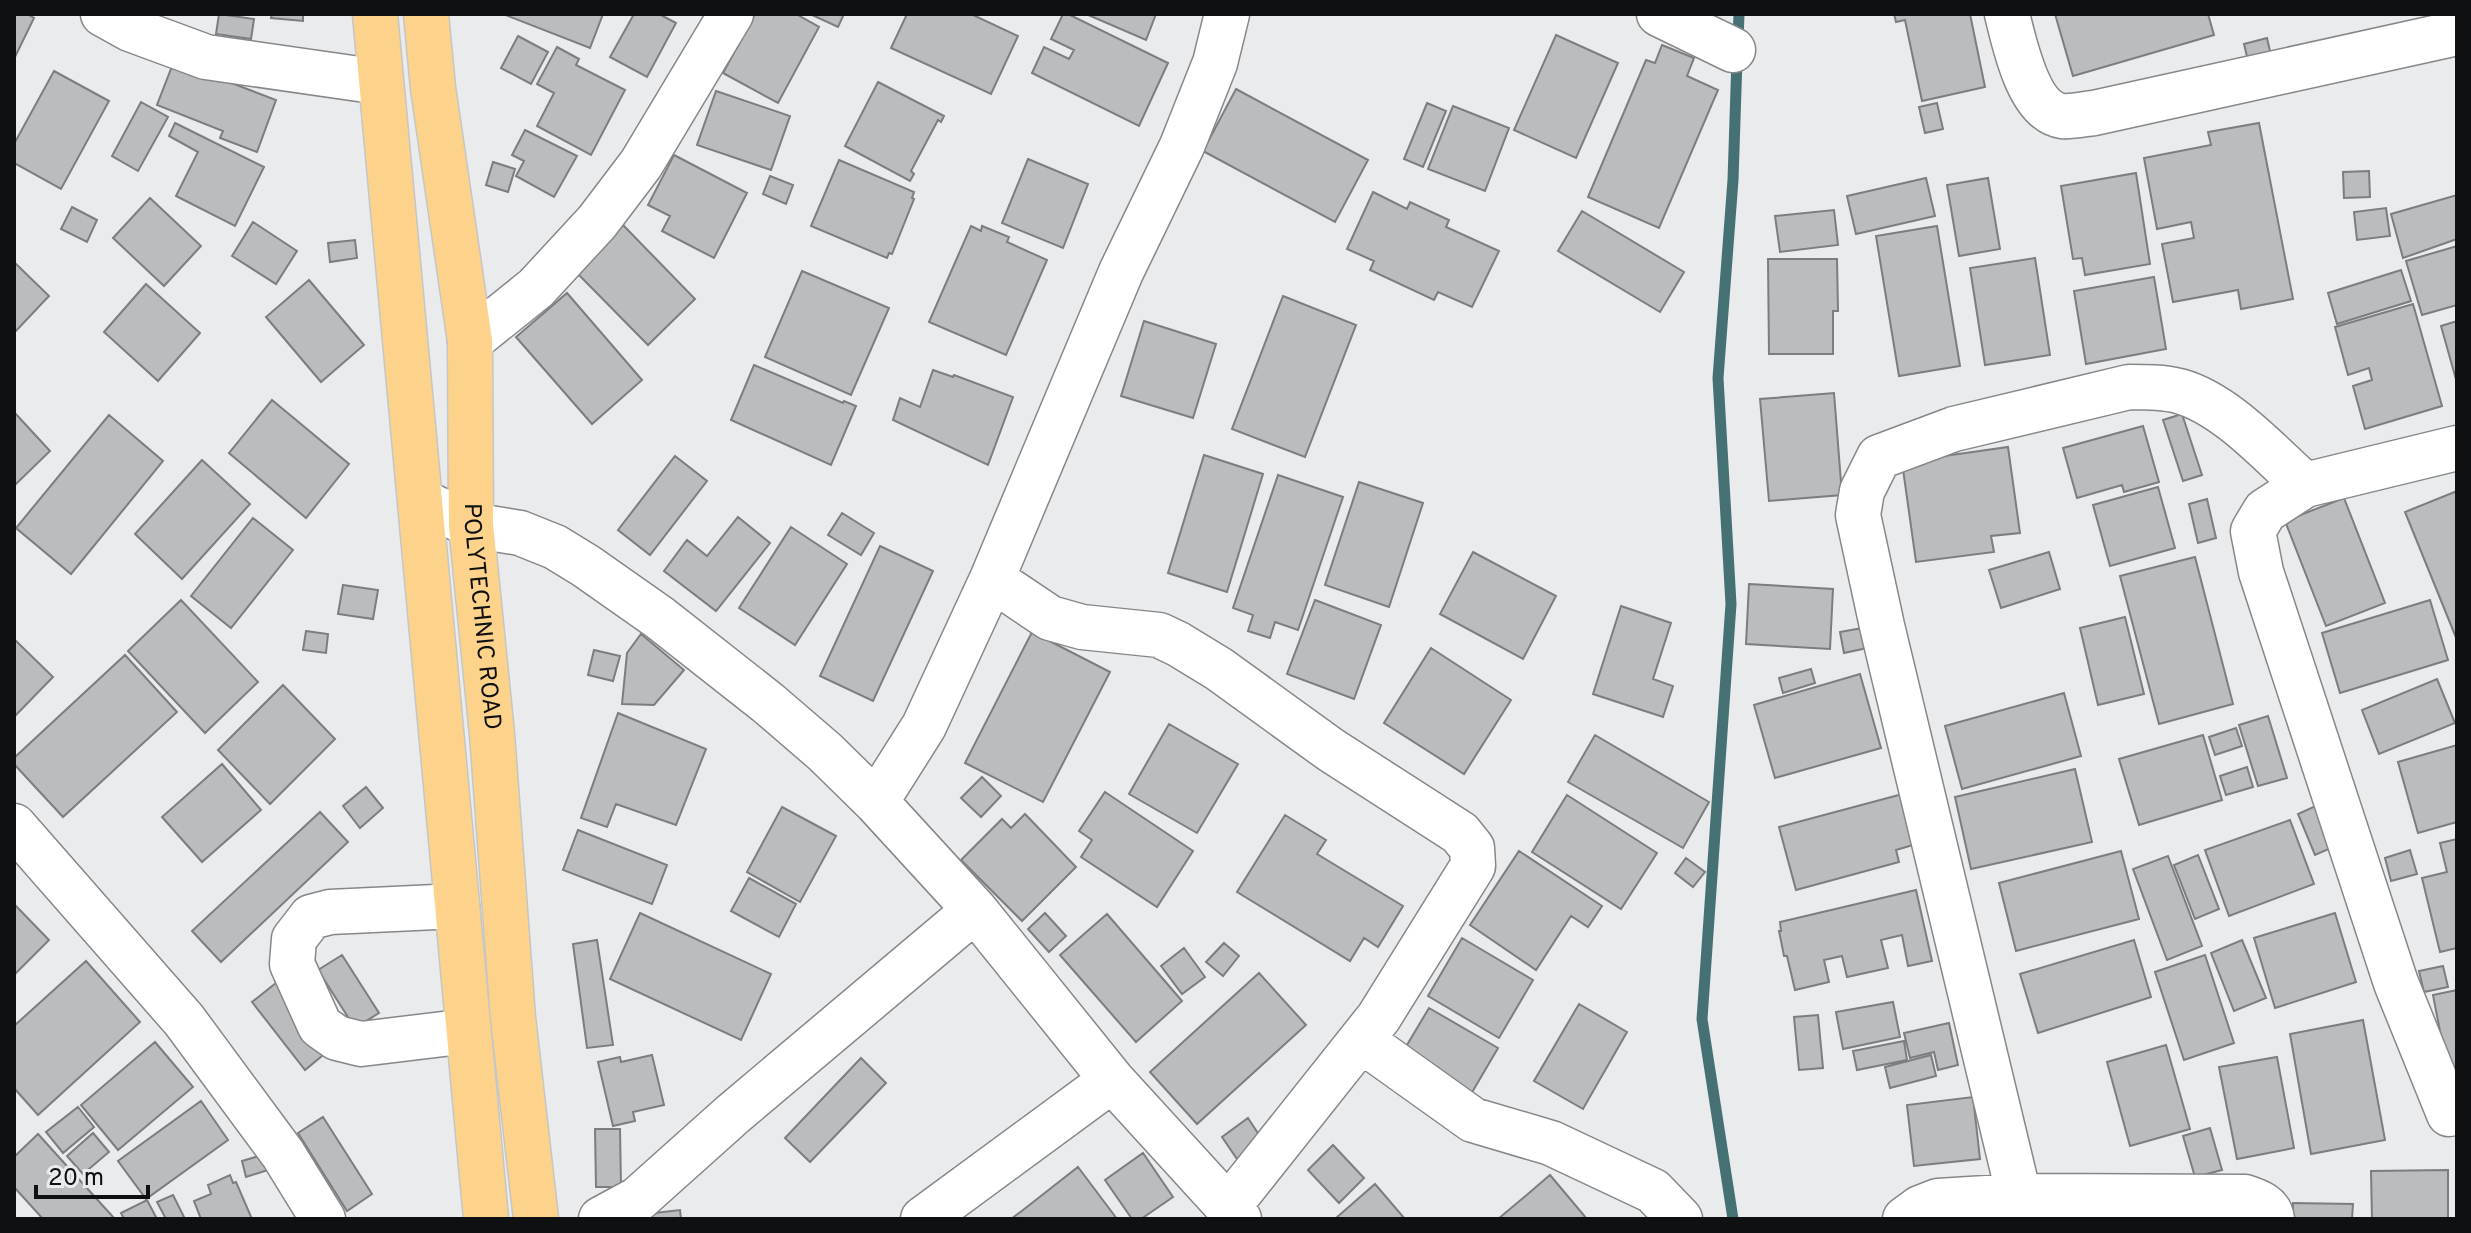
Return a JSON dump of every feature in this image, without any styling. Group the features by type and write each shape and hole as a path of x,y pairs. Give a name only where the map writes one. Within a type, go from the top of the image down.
{"main road":[{"path":"375,14 486,1219"},
{"name":"POLYTECHNIC ROAD","path":"426,14 433,88 470,341 471,525 492,734 513,1018 536,1219"}],"street":[{"path":"103,14 130,29 206,57 380,82"},
{"path":"470,341 536,288 597,222 641,164 731,14"},
{"path":"876,802 924,726 992,579 1121,272 1182,146 1215,63 1227,14"},
{"path":"1659,14 1733,50"},
{"path":"2007,14 2029,85 2040,103 2060,116 2094,113 2457,33"},
{"path":"2019,1196 1882,626 1858,515 1862,491 1879,457 1954,429 2129,387 2157,387 2182,392 2223,412 2305,485"},
{"path":"2449,1114 2396,983 2261,572 2253,531 2265,511 2305,485 2457,448"},
{"path":"421,501 471,525 520,533 555,547 586,566 660,618 825,752 876,802 975,910 1112,1080 1234,1213 1379,1017 1473,866 1472,848 1460,833 1331,750 1219,669 1178,644 1159,635 1082,627 1050,618 992,579"},
{"path":"14,826 184,1020 283,1154 323,1219"},
{"path":"457,906 330,912 311,917 294,939 292,964 320,1026 337,1038 361,1044 468,1031"},
{"path":"601,1219 638,1199 733,1114 975,910"},
{"path":"1361,1040 1473,1120 1551,1143 1653,1191 1680,1219"},
{"path":"923,1219 1112,1080"},
{"path":"1905,1219 1920,1208 1938,1201 2019,1196 2245,1197 2263,1203 2272,1219"}],"building":[{"path":"14,14 27,14 34,18 14,59"},
{"path":"219,14 254,19 251,39 216,34"},
{"path":"272,14 303,14 303,21 271,18"},
{"path":"503,14 603,14 590,48"},
{"path":"634,14 659,14 676,23 647,77 610,57"},
{"path":"755,14 796,14 819,27 778,103 723,73"},
{"path":"810,14 844,14 838,27"},
{"path":"907,14 971,14 1018,36 991,94 891,48"},
{"path":"1063,14 1168,63 1139,126 1032,73 1044,47 1069,59 1074,50 1051,39"},
{"path":"1086,14 1156,14 1146,40"},
{"path":"1894,14 1970,14 1985,87 1922,101 1905,20 1896,22"},
{"path":"2055,14 2208,14 2214,35 2073,76"},
{"path":"1556,35 1618,63 1576,158 1514,130"},
{"path":"518,36 548,52 531,84 501,68"},
{"path":"2267,38 2272,60 2249,65 2244,44"},
{"path":"1662,45 1694,58 1687,76 1718,90 1659,228 1588,197 1646,60 1655,63"},
{"path":"557,47 579,59 576,65 625,90 591,155 537,126 554,93 537,84"},
{"path":"174,61 276,100 257,152 220,138 223,131 157,105"},
{"path":"54,71 109,101 61,189 14,163 14,144"},
{"path":"878,82 944,116 941,122 938,120 911,171 914,174 910,181 845,146"},
{"path":"1236,89 1368,160 1335,222 1203,151"},
{"path":"716,91 790,116 771,170 697,145"},
{"path":"141,102 168,117 138,171 112,156"},
{"path":"1427,103 1446,111 1423,167 1404,159"},
{"path":"1937,103 1943,129 1925,133 1919,107"},
{"path":"1453,106 1509,128 1485,191 1428,169"},
{"path":"175,123 264,167 235,226 176,196 198,152 169,136"},
{"path":"2259,123 2293,299 2241,309 2238,290 2173,302 2162,244 2194,238 2191,222 2157,229 2144,158 2211,145 2208,132"},
{"path":"525,130 577,156 554,197 516,176 524,161 512,155"},
{"path":"674,155 747,193 714,258 662,231 670,216 648,205"},
{"path":"1028,159 1088,184 1063,248 1002,223"},
{"path":"839,160 914,192 892,254 889,253 887,258 811,226"},
{"path":"493,162 515,169 508,192 486,185"},
{"path":"2369,171 2370,197 2344,198 2343,172"},
{"path":"2136,173 2150,264 2085,275 2082,258 2073,259 2061,186"},
{"path":"770,176 793,185 786,204 763,194"},
{"path":"1926,178 1935,216 1856,234 1847,196"},
{"path":"1988,178 2000,249 1959,256 1947,185"},
{"path":"1373,192 1407,209 1410,202 1449,220 1446,227 1499,251 1472,307 1438,292 1434,300 1370,270 1374,261 1347,249"},
{"path":"2457,195 2457,239 2403,258 2391,214"},
{"path":"150,198 201,246 164,286 113,238"},
{"path":"72,207 97,220 87,242 61,229"},
{"path":"2386,208 2390,236 2357,240 2354,212"},
{"path":"1834,210 1838,245 1780,252 1775,216"},
{"path":"1582,211 1684,272 1660,312 1558,251"},
{"path":"253,222 297,251 276,284 232,256"},
{"path":"623,225 695,299 648,345 576,272"},
{"path":"971,226 981,231 982,226 1009,237 1007,242 1047,260 1006,355 929,322"},
{"path":"1937,226 1960,366 1899,376 1876,236"},
{"path":"355,240 357,258 330,262 328,243"},
{"path":"2457,246 2457,305 2422,315 2406,261"},
{"path":"2035,258 2050,355 1985,365 1970,268"},
{"path":"1768,259 1837,259 1838,311 1833,311 1833,354 1769,354"},
{"path":"14,262 49,296 14,333"},
{"path":"2401,270 2411,301 2337,324 2328,293"},
{"path":"802,271 889,308 851,395 765,357"},
{"path":"2154,277 2166,349 2086,364 2074,291"},
{"path":"309,280 364,345 321,382 266,317"},
{"path":"146,284 200,333 158,381 104,332"},
{"path":"567,293 642,380 592,424 516,337"},
{"path":"1283,296 1356,325 1305,457 1232,429"},
{"path":"2413,304 2442,406 2365,429 2353,386 2372,380 2369,368 2348,375 2335,327"},
{"path":"1144,321 1216,344 1193,418 1121,396"},
{"path":"2457,321 2457,383 2441,326"},
{"path":"754,365 856,406 831,465 731,420"},
{"path":"933,370 1013,397 988,465 893,420 900,398 920,407"},
{"path":"1834,393 1842,495 1769,501 1760,399"},
{"path":"272,400 349,464 306,518 229,453"},
{"path":"14,412 50,451 14,486"},
{"path":"2182,414 2202,475 2183,481 2163,420"},
{"path":"109,415 163,461 71,574 16,528"},
{"path":"2143,426 2159,482 2124,492 2122,485 2077,498 2063,448"},
{"path":"2008,447 2020,533 1991,536 1994,552 1916,562 1902,462"},
{"path":"1204,455 1263,474 1227,592 1168,573"},
{"path":"675,456 707,481 650,555 618,530"},
{"path":"202,460 250,504 182,579 135,534"},
{"path":"1278,475 1343,497 1298,630 1275,622 1270,638 1248,631 1253,615 1233,608"},
{"path":"1359,482 1423,503 1389,607 1325,585"},
{"path":"2158,487 2175,548 2110,566 2093,505"},
{"path":"2457,491 2457,640 2405,512"},
{"path":"2344,498 2385,603 2326,626 2285,521"},
{"path":"2207,499 2216,538 2198,543 2189,504"},
{"path":"842,513 874,533 861,555 828,535"},
{"path":"738,517 770,543 716,611 664,571 687,540 707,556"},
{"path":"253,518 293,550 231,628 191,596"},
{"path":"791,527 847,564 795,645 739,608"},
{"path":"880,546 933,571 873,701 820,676"},
{"path":"1473,552 1556,596 1523,659 1440,614"},
{"path":"2049,552 2060,589 2001,608 1989,570"},
{"path":"2195,557 2233,704 2159,724 2120,576"},
{"path":"1749,584 1833,589 1830,649 1746,644"},
{"path":"343,585 378,590 373,619 338,614"},
{"path":"181,600 258,682 205,733 128,651"},
{"path":"1315,600 1381,625 1354,699 1287,674"},
{"path":"2430,600 2448,660 2340,693 2322,633"},
{"path":"1621,606 1671,623 1653,679 1673,686 1663,717 1593,694"},
{"path":"2125,617 2144,694 2098,705 2080,628"},
{"path":"1868,627 1872,647 1844,653 1840,632"},
{"path":"306,631 328,634 326,653 303,650"},
{"path":"1032,632 1110,672 1043,802 965,763"},
{"path":"641,634 684,670 654,705 622,704 627,653"},
{"path":"14,639 53,677 14,717"},
{"path":"1431,648 1511,700 1464,774 1384,723"},
{"path":"594,650 620,656 613,681 588,675"},
{"path":"125,655 177,712 63,817 14,764 14,758"},
{"path":"1811,669 1815,683 1783,693 1779,678"},
{"path":"1860,674 1881,748 1775,778 1754,705"},
{"path":"2437,679 2455,723 2379,754 2362,710"},
{"path":"283,685 335,739 270,804 218,750"},
{"path":"2064,693 2081,756 1962,789 1945,726"},
{"path":"618,713 706,749 676,825 616,804 607,827 581,818"},
{"path":"2268,716 2287,778 2258,786 2239,725"},
{"path":"1169,724 1238,764 1197,833 1129,794"},
{"path":"2236,728 2242,746 2215,755 2209,737"},
{"path":"1595,735 1709,802 1683,848 1568,782"},
{"path":"2203,735 2222,800 2139,825 2119,759"},
{"path":"2457,745 2457,822 2418,833 2398,762"},
{"path":"222,764 261,810 202,862 162,817"},
{"path":"2247,767 2253,787 2226,795 2220,776"},
{"path":"2075,769 2092,842 1971,869 1955,797"},
{"path":"982,777 1001,796 981,817 961,798"},
{"path":"366,787 383,808 360,828 343,806"},
{"path":"1105,792 1193,851 1157,907 1081,857 1092,840 1079,831"},
{"path":"1910,792 1923,842 1896,850 1899,862 1796,890 1779,827"},
{"path":"1567,795 1657,853 1621,909 1532,852"},
{"path":"2320,804 2338,845 2315,855 2298,814"},
{"path":"782,807 836,836 800,902 747,872"},
{"path":"320,812 348,842 221,962 192,931"},
{"path":"1025,814 1076,867 1022,921 961,860 1002,819 1011,828"},
{"path":"1285,815 1326,840 1317,854 1403,906 1378,947 1364,938 1350,961 1237,892"},
{"path":"2290,820 2314,884 2229,916 2205,850"},
{"path":"578,830 667,865 652,904 563,870"},
{"path":"2457,839 2457,948 2440,952 2422,878 2447,872 2440,843"},
{"path":"2410,850 2417,874 2391,881 2385,858"},
{"path":"1519,851 1602,906 1588,927 1571,916 1536,970 1470,925"},
{"path":"2121,851 2139,919 2016,951 1999,883"},
{"path":"2198,855 2219,909 2195,919 2174,865"},
{"path":"2168,856 2202,946 2167,960 2133,869"},
{"path":"1686,858 1705,872 1693,887 1675,873"},
{"path":"749,878 796,904 779,937 731,911"},
{"path":"1916,890 1932,961 1908,966 1902,935 1881,940 1888,968 1847,977 1842,956 1824,960 1829,982 1795,990 1787,956 1784,956 1780,922"},
{"path":"14,904 49,940 14,975"},
{"path":"640,913 771,974 741,1040 610,979"},
{"path":"1045,913 1066,936 1049,952 1028,929"},
{"path":"2335,913 2356,982 2275,1008 2254,938"},
{"path":"1107,914 1182,1001 1136,1042 1060,955"},
{"path":"1462,938 1533,980 1499,1038 1428,996"},
{"path":"597,940 613,1045 587,1048 573,944"},
{"path":"2134,940 2151,997 2038,1033 2020,974"},
{"path":"2242,940 2266,998 2234,1011 2211,953"},
{"path":"1224,943 1239,956 1223,976 1206,962"},
{"path":"1184,948 1205,977 1182,994 1161,966"},
{"path":"342,955 379,1013 355,1028 318,970"},
{"path":"2205,955 2234,1043 2184,1060 2155,972"},
{"path":"86,961 140,1022 38,1115 14,1088 14,1026"},
{"path":"2443,966 2448,987 2424,992 2419,971"},
{"path":"1259,973 1306,1025 1197,1124 1150,1072"},
{"path":"281,979 334,1046 305,1070 252,1002"},
{"path":"2457,990 2457,1071 2448,1073 2433,995"},
{"path":"1893,1002 1900,1037 1843,1049 1836,1012"},
{"path":"1579,1004 1627,1032 1583,1109 1534,1081"},
{"path":"1429,1008 1498,1048 1467,1101 1398,1060"},
{"path":"1818,1015 1823,1068 1799,1070 1794,1017"},
{"path":"2363,1020 2385,1140 2311,1154 2290,1034"},
{"path":"1949,1023 1958,1065 1938,1070 1934,1052 1910,1058 1904,1033"},
{"path":"1904,1041 1907,1060 1857,1070 1853,1051"},
{"path":"155,1042 193,1087 118,1150 81,1105"},
{"path":"2166,1045 2190,1129 2130,1146 2107,1062"},
{"path":"652,1055 664,1105 633,1112 635,1121 613,1126 598,1062 620,1057 621,1062"},
{"path":"1931,1055 1936,1076 1890,1088 1885,1067"},
{"path":"2277,1057 2294,1148 2237,1159 2219,1067"},
{"path":"861,1058 886,1083 810,1162 785,1138"},
{"path":"1973,1097 1980,1159 1914,1166 1907,1105"},
{"path":"201,1101 228,1140 146,1199 118,1161"},
{"path":"78,1107 94,1127 63,1153 46,1132"},
{"path":"323,1117 372,1194 347,1211 298,1133"},
{"path":"1248,1118 1263,1141 1237,1159 1222,1137"},
{"path":"2210,1128 2222,1170 2195,1177 2183,1136"},
{"path":"595,1129 620,1129 621,1187 596,1187"},
{"path":"93,1133 109,1152 83,1174 67,1156"},
{"path":"38,1134 115,1219 43,1219 14,1187 14,1157"},
{"path":"1333,1145 1364,1178 1339,1203 1308,1170"},
{"path":"1143,1153 1173,1197 1141,1219 1132,1219 1105,1180"},
{"path":"266,1154 271,1169 246,1177 242,1161"},
{"path":"1078,1167 1117,1219 1011,1219 1023,1210"},
{"path":"2448,1170 2448,1219 2372,1219 2371,1171"},
{"path":"230,1175 252,1219 201,1219 194,1201 211,1194 208,1185"},
{"path":"1550,1175 1587,1219 1498,1219 1529,1193"},
{"path":"1375,1184 1405,1219 1336,1218"},
{"path":"173,1195 185,1219 166,1219 157,1202"},
{"path":"147,1200 157,1219 124,1219 121,1213"},
{"path":"2293,1203 2353,1204 2352,1219 2293,1219"},
{"path":"680,1210 681,1219 637,1219 637,1215"}],"waterway":[{"path":"1738,41 1739,14"},
{"path":"1733,1219 1702,1019 1731,604 1718,378 1733,180 1737,59"}]}
